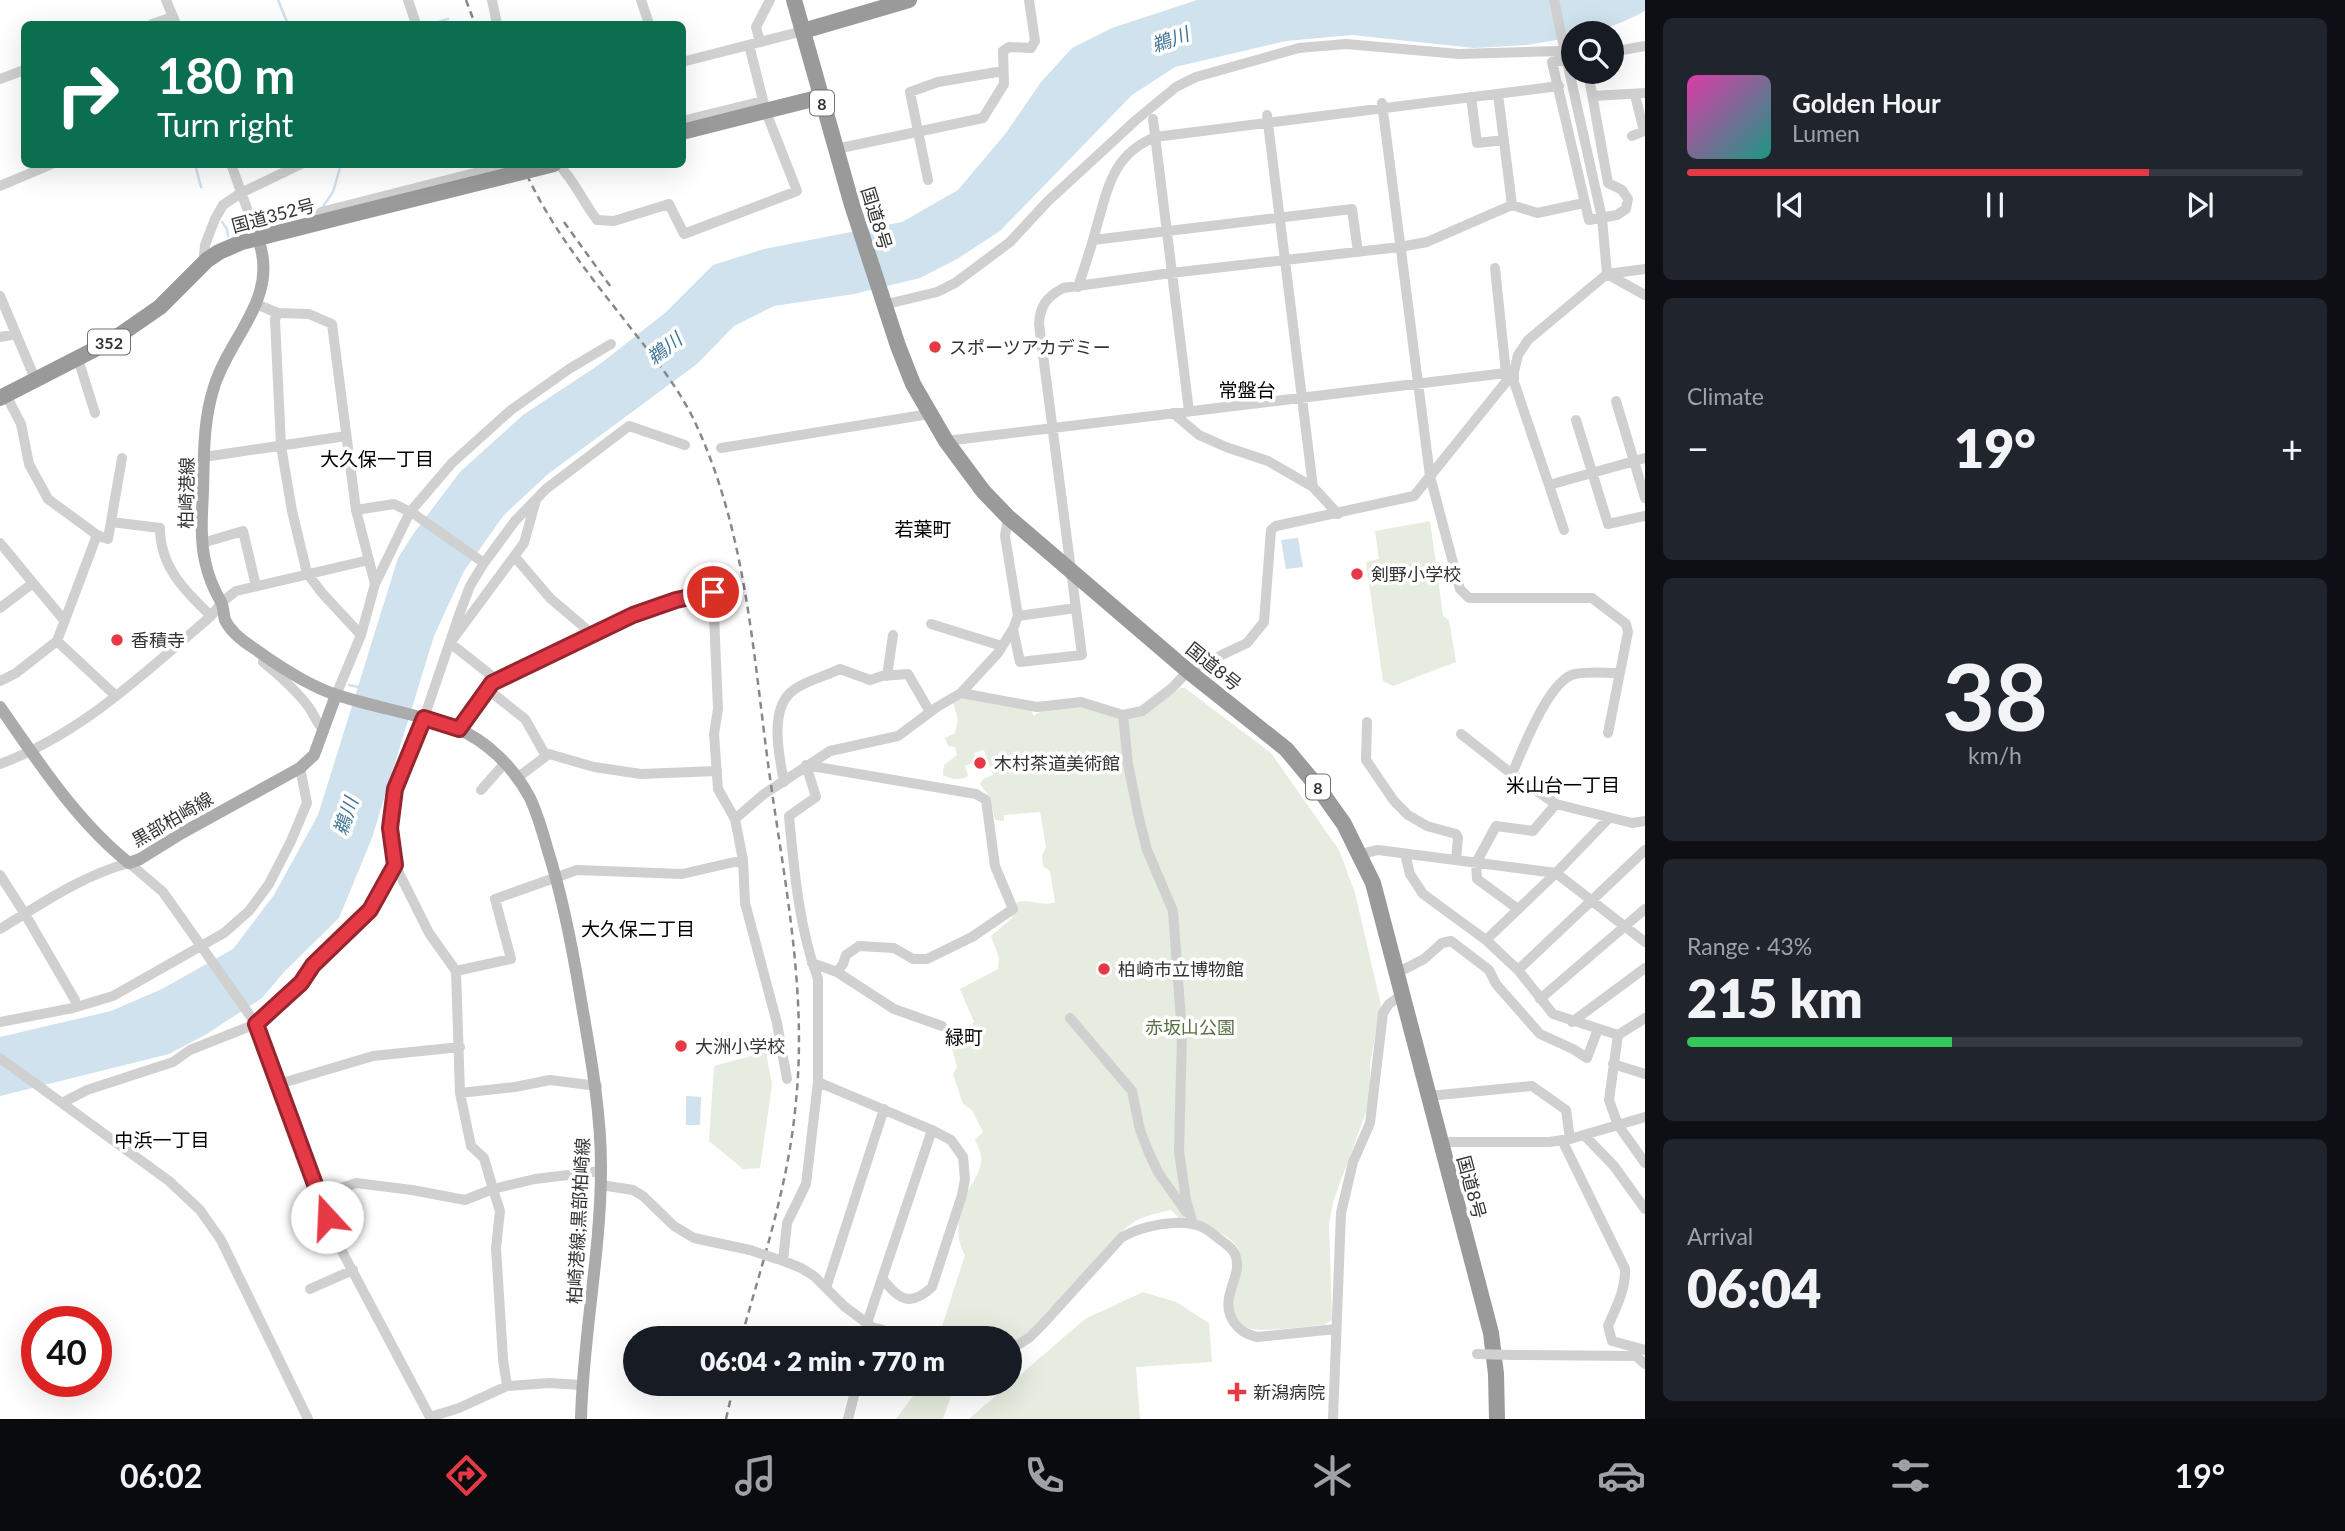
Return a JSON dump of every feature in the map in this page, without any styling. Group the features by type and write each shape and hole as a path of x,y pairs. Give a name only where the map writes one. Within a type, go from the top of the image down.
{"highway":[{"name":"国道8号","path":"794,0 883,305 914,384 946,441 983,491 1008,517 1072,574 1286,749 1344,824 1360,854 1373,883 1491,1333 1496,1374 1497,1419"},
{"path":"803,31 909,0"},
{"path":"686,131 719,123 764,106 821,97"},
{"name":"国道352号","path":"3,396 111,341 153,312 203,265 227,248 316,223 540,168"}],"main road":[{"name":"柏崎港線","path":"258,239 264,274 261,294 215,384 207,414 202,543 207,571 215,594 222,602 226,623 243,640 292,673 341,696"},
{"name":"柏崎港線;黒部柏崎線","path":"341,696 459,729 478,740 505,763 517,778 538,818 556,876 571,939 597,1086 601,1126 598,1245 582,1385 582,1419"},
{"name":"黒部柏崎線","path":"0,707 69,802 129,863 300,768 314,755 341,696"}],"street":[{"path":"166,0 175,21"},
{"path":"408,0 415,21"},
{"path":"492,0 496,21"},
{"path":"641,0 648,21"},
{"path":"560,168 577,187 597,220 614,221 669,204 684,234 797,191 764,106 755,43 756,27 770,0"},
{"path":"836,149 982,118 1004,84 1003,51 1009,47 1031,48 1035,40 1028,0"},
{"path":"1554,0 1561,26"},
{"path":"686,61 803,31"},
{"path":"883,305 937,292 954,283 1010,242 1047,202 1136,120 1177,87 1196,77 1299,48 1346,44 1459,54 1558,51"},
{"path":"1624,49 1645,46"},
{"path":"1561,62 1552,62 1588,220 1617,215 1626,209 1628,199 1622,190 1608,183 1590,84"},
{"path":"0,79 21,71"},
{"path":"928,180 910,92 938,82 1003,71"},
{"path":"1575,84 1602,218 1607,274"},
{"path":"1077,287 1111,178 1129,151 1140,143 1155,137 1267,119 1559,86"},
{"path":"1497,94 1512,205"},
{"path":"1592,96 1640,94 1644,131 1632,136"},
{"path":"1471,97 1477,143 1504,140"},
{"path":"686,120 764,106"},
{"path":"1382,106 1430,476 1460,589 1469,597 1592,598 1626,624 1628,632 1608,733"},
{"path":"1153,119 1189,411"},
{"path":"1267,119 1313,487"},
{"path":"0,186 43,168"},
{"path":"232,168 258,239"},
{"path":"203,265 205,245 219,211 229,200 293,168"},
{"path":"316,223 321,212 494,168"},
{"path":"1013,629 1020,662 1082,655 1039,324 1040,312 1050,296 1063,288 1400,247 1427,242 1512,205 1537,214 1584,203"},
{"path":"1093,240 1352,209 1358,252"},
{"path":"1494,268 1510,372 1564,530"},
{"path":"961,693 1037,707 1081,702 1123,715 1142,711 1172,688 1188,670 1247,643 1264,622 1271,530 1276,526 1415,496 1510,372 1528,341 1607,274 1645,268"},
{"path":"1607,274 1645,295"},
{"path":"0,296 36,381"},
{"path":"256,304 278,313 309,314 332,324 356,510 374,584"},
{"path":"278,313 275,319 281,446 292,511 307,573 361,635"},
{"path":"0,337 15,334"},
{"path":"341,696 374,584 412,513 452,463 511,410 569,369 611,344"},
{"path":"78,359 95,413"},
{"path":"946,441 1510,372"},
{"path":"3,396 21,424 29,464 48,499 97,535 108,539 122,458"},
{"path":"1616,401 1645,498"},
{"path":"1173,413 1199,435 1268,461 1313,487 1338,514"},
{"path":"721,448 929,414"},
{"path":"1576,420 1608,524 1645,516"},
{"path":"507,1386 496,1248 500,1211 484,1158 471,1146 460,1093 456,971 429,933 395,865 390,828 395,789 470,586 482,562 515,521 546,489 629,426 685,445"},
{"path":"204,457 345,436"},
{"path":"1549,485 1645,458"},
{"path":"450,643 524,543 536,500"},
{"path":"356,510 394,504 412,513 482,562"},
{"path":"735,819 764,794 830,751 898,736 961,693 1002,646 1018,616 1005,536 1008,517"},
{"path":"111,523 160,528 164,560 189,595 211,617"},
{"path":"202,543 243,531 256,586"},
{"path":"0,681 16,673 57,641 97,535"},
{"path":"0,543 64,620"},
{"path":"515,557 550,598 591,634"},
{"path":"0,764 32,753 116,696 211,617 222,602 236,591 369,559"},
{"path":"0,608 33,583"},
{"path":"459,729 487,689 498,680 591,634 676,600 713,592 718,709 714,734 718,789 735,819 743,860 746,903 777,1024 787,1079"},
{"path":"1018,616 1076,608"},
{"path":"931,624 1002,646"},
{"path":"887,676 894,635"},
{"path":"57,641 116,696"},
{"path":"450,643 498,680"},
{"path":"265,656 262,662 287,682 324,730"},
{"path":"784,782 777,747 781,705 793,690 840,669 870,680 908,674 930,712"},
{"path":"1512,774 1535,724 1562,680 1574,674 1620,673"},
{"path":"487,689 525,719 546,756"},
{"path":"1123,715 1128,764 1138,814 1147,850 1172,911 1182,1034 1179,1151 1186,1200 1193,1224"},
{"path":"1367,722 1366,760 1394,802 1408,815 1427,826 1456,834 1456,860"},
{"path":"1461,734 1556,804 1632,823 1645,821"},
{"path":"517,778 550,754 594,767 641,774 717,771"},
{"path":"481,790 505,763"},
{"path":"780,1260 787,1223 806,1184 818,1082 818,979 812,963 795,874 789,817 816,797 806,765"},
{"path":"806,765 976,794 986,800 995,866 1013,909 972,937 927,959 912,959 894,948 859,946 845,955 837,972"},
{"path":"0,1022 72,1008 113,996 224,933 249,911 270,884 292,841 307,803 300,768"},
{"path":"1518,909 1477,879 1476,863 1496,825 1533,831 1556,804"},
{"path":"1486,940 1609,818"},
{"path":"1360,854 1378,850 1556,873 1645,942"},
{"path":"1518,970 1645,850"},
{"path":"1405,854 1410,874 1423,894 1486,940 1518,970 1553,1014 1618,1035"},
{"path":"456,971 511,959 495,899 578,870 682,874 743,860"},
{"path":"0,929 95,875 129,863 163,892 256,1024 335,1238 431,1418 507,1386 549,1383 582,1385"},
{"path":"62,1103 87,1090 173,1062 190,1050 256,1024 301,983 313,965 370,910 395,865"},
{"path":"0,875 75,1000"},
{"path":"1540,999 1645,909"},
{"path":"1397,973 1424,959 1442,943 1451,941 1489,970 1496,984 1546,1038 1587,1058 1598,1029"},
{"path":"812,963 837,972 894,1009 942,1026"},
{"path":"1572,1022 1645,968"},
{"path":"1333,1419 1338,1239 1345,1189 1371,1115 1383,1013 1389,1004 1403,994"},
{"path":"1070,1018 1132,1091 1140,1130 1149,1153 1158,1172 1193,1224"},
{"path":"1645,1018 1618,1035 1609,1100 1618,1125 1645,1163"},
{"path":"279,1084 373,1056 460,1047"},
{"path":"0,1058 178,1189 208,1220 221,1240 308,1419"},
{"path":"1613,1064 1645,1074"},
{"path":"460,1093 551,1080 597,1086"},
{"path":"818,1082 932,1130 951,1140 963,1157 965,1179 962,1195 932,1287 921,1297 907,1299 895,1295 882,1278"},
{"path":"1429,1096 1532,1086 1566,1110 1566,1139 1625,1269 1626,1280 1608,1325 1612,1341 1645,1350"},
{"path":"826,1288 884,1109"},
{"path":"1441,1143 1549,1142 1645,1117"},
{"path":"870,1326 882,1278 932,1130"},
{"path":"1584,1135 1614,1166 1645,1209"},
{"path":"318,1196 356,1183 412,1189 465,1200 527,1180 601,1171"},
{"path":"601,1185 633,1190 674,1226 694,1238 750,1250 801,1268 865,1326"},
{"path":"1022,1342 1043,1324 1122,1237 1136,1230 1178,1223 1204,1227 1233,1249 1237,1259 1227,1310 1235,1325 1245,1334 1257,1337 1336,1329"},
{"path":"310,1289 353,1270"},
{"path":"1477,1354 1636,1356 1645,1364"},
{"path":"848,1419 855,1396"}],"green space":[{"path":"1430,521 1443,616 1449,620 1456,662 1393,686 1383,681 1366,562 1379,559 1375,531"},
{"name":"赤坂山公園","path":"1181,688 1185,688 1271,753 1339,850 1355,893 1381,1005 1370,1064 1370,1090 1366,1112 1333,1202 1329,1223 1332,1320 1324,1325 1263,1330 1248,1328 1238,1322 1233,1304 1240,1271 1239,1250 1229,1238 1202,1222 1180,1219 1171,1210 1142,1218 1126,1228 1049,1314 1022,1337 1022,1326 942,1326 965,1255 958,1231 960,1215 968,1191 978,1173 981,1158 975,1140 983,1132 972,1110 963,1104 953,1074 957,1067 950,1041 974,1022 960,989 998,969 999,958 991,936 1013,917 1017,902 1055,902 1050,871 1043,866 1042,856 1046,847 1040,812 1004,815 1004,821 995,820 990,797 980,784 983,779 993,775 984,750 974,753 977,761 965,766 968,776 965,778 956,779 943,775 944,765 957,755 955,747 948,746 945,738 955,733 958,720 953,702 965,697 1030,709 1034,716 1044,710 1071,706 1144,714"},
{"path":"766,1052 772,1085 760,1168 743,1169 709,1141 714,1066"},
{"path":"1143,1292 1176,1302 1209,1323 1212,1362 1136,1367 1140,1419 969,1419 996,1396 1022,1396 1022,1373 1085,1319"},
{"path":"913,1396 951,1396 943,1419 896,1419"}],"water":[{"name":"鵜川","path":"1197,0 1645,0 1645,11 1623,21 1561,21 1561,39 1527,45 1474,48 1352,35 1286,41 1175,67 1132,95 1000,231 957,259 920,278 854,294 774,306 734,326 697,364 548,474 504,515 464,571 434,636 372,838 339,918 284,972 262,998 205,1035 169,1054 0,1096 0,1037 111,1011 162,989 233,949 274,895 318,815 398,558 460,472 523,415 600,364 665,313 713,265 764,249 902,222 958,190 1006,133 1041,82 1072,48 1112,28"},
{"path":"1298,538 1303,567 1286,569 1281,540"},
{"path":"686,1096 701,1097 700,1125 686,1125"}],"waterway":[{"path":"278,0 287,21"},
{"path":"442,21 448,19"},
{"path":"196,168 201,187"},
{"path":"322,208 333,192 340,168"},
{"path":"222,222 228,236"},
{"path":"349,685 358,687"}],"railway":[{"path":"466,0 474,21"},
{"path":"524,168 558,231 665,373 693,418 711,461 737,549 788,898 799,1020 796,1101 788,1162 745,1326"},
{"path":"564,222 613,290"},
{"path":"726,1419 731,1396"}],"place":[{"name":"スポーツアカデミー","path":"935,347"},
{"name":"剣野小学校","path":"1357,574"},
{"name":"香積寺","path":"117,640"},
{"name":"木村茶道美術館","path":"980,763"},
{"name":"柏崎市立博物館","path":"1104,969"},
{"name":"大洲小学校","path":"681,1046"},
{"name":"新潟病院","path":"1237,1392"}],"district":[{"name":"常盤台","path":"1247,389"},
{"name":"大久保一丁目","path":"377,458"},
{"name":"若葉町","path":"923,528"},
{"name":"米山台一丁目","path":"1563,784"},
{"name":"大久保二丁目","path":"638,928"},
{"name":"緑町","path":"964,1036"},
{"name":"中浜一丁目","path":"162,1139"}],"route":[{"path":"327,1217 256,1024 301,983 313,965 370,910 395,865 390,828 395,789 424,718 459,729 492,683 633,615 676,600 713,592"}]}
